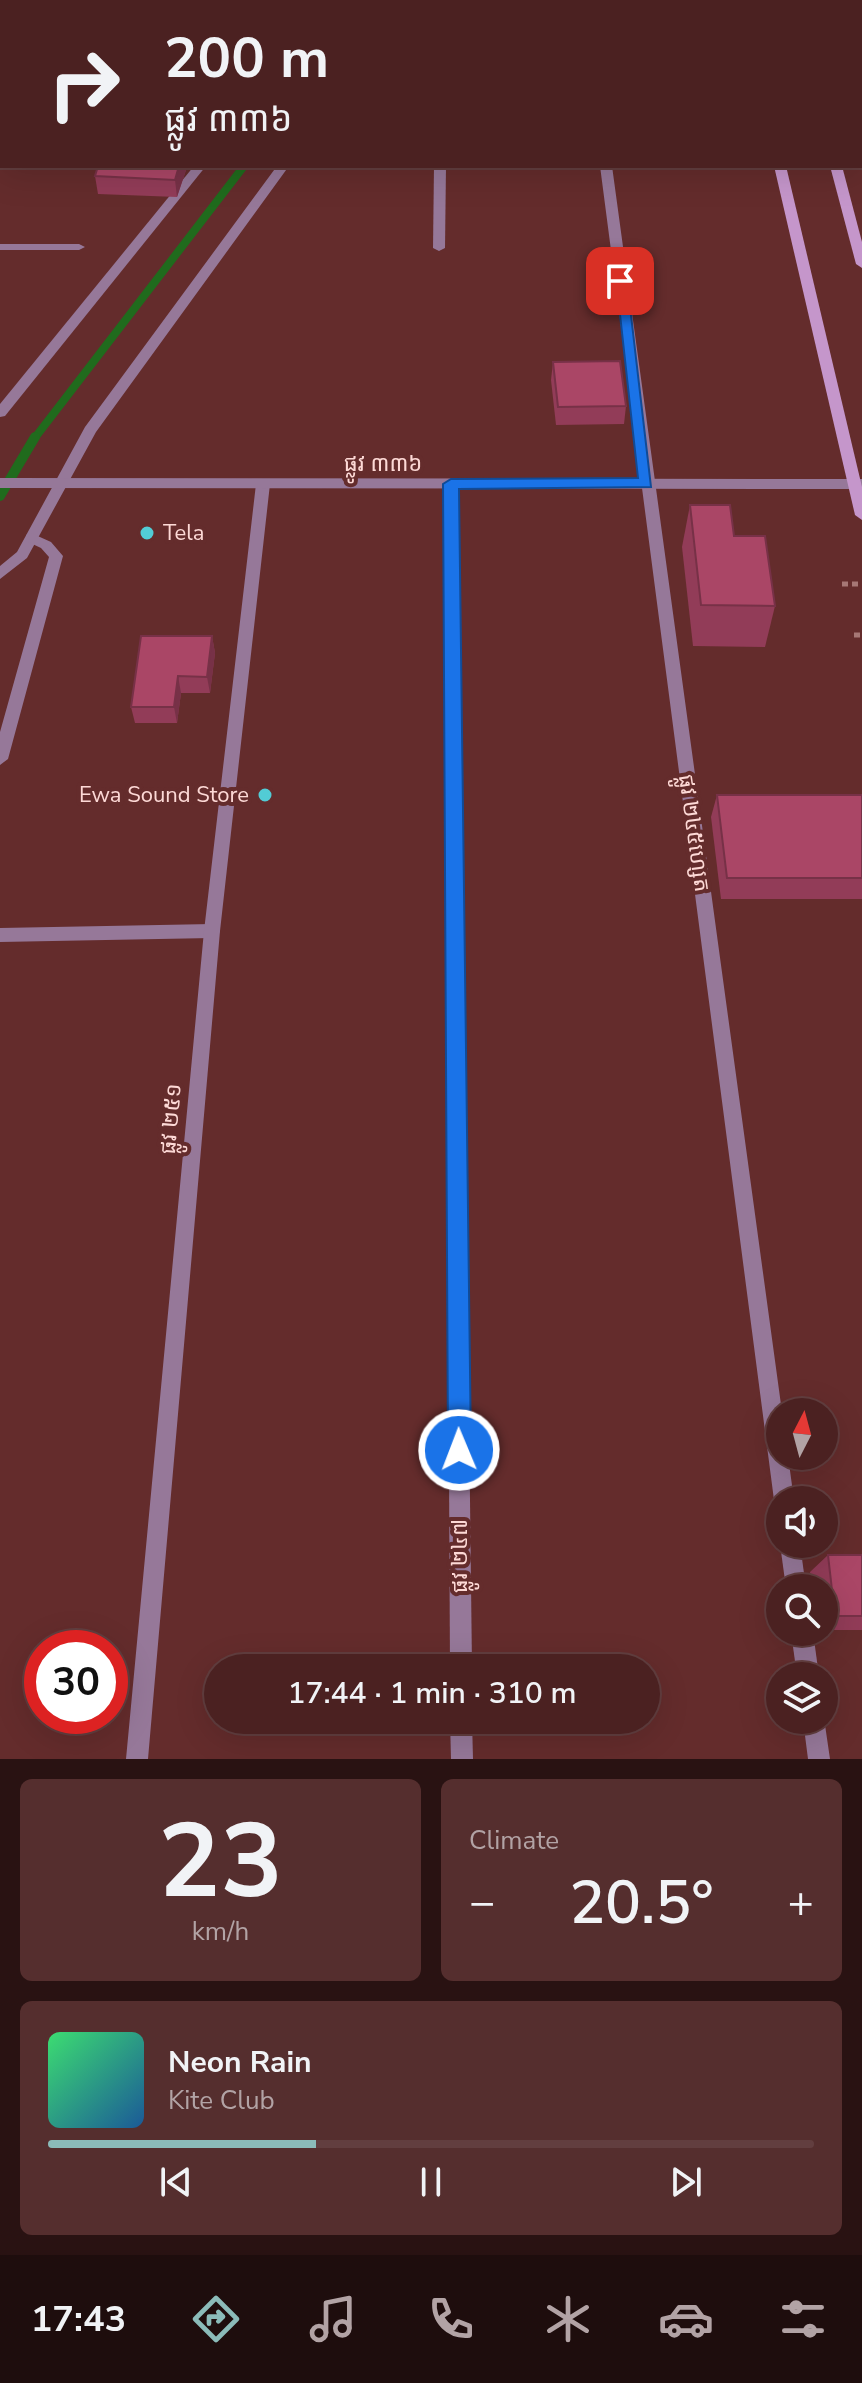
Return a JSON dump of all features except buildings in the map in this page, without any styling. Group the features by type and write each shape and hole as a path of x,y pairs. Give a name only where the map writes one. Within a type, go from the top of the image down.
{"main road":[{"path":"780,168 859,490 862,515"},
{"path":"837,168 862,264"}],"street":[{"path":"0,413 198,168"},
{"path":"0,574 22,555 56,484 90,430 282,168"},
{"path":"439,248 440,168"},
{"name":"ផ្លូវ ២៤៥ហ្សេត","path":"606,168 782,1486"},
{"path":"0,247 79,247"},
{"name":"ផ្លូវ ៣៣៦","path":"0,483 646,484 859,490"},
{"name":"ផ្លូវ ២៥១","path":"137,1759 212,931 263,484"},
{"name":"ផ្លូវ ២៤៧","path":"451,484 461,1654"},
{"path":"0,759 56,556 46,545 31,538"},
{"path":"0,935 212,931"},
{"path":"461,1734 462,1759"},
{"path":"816,1734 819,1759"}],"path":[{"path":"842,584 862,584"},
{"path":"854,635 862,635"}],"waterway":[{"path":"34,439 242,168"},
{"path":"0,496 35,437"}],"place":[{"name":"Tela","path":"147,533"},
{"name":"Ewa Sound Store","path":"265,795"}],"route":[{"path":"459,1450 451,484 646,484 620,281"}]}
